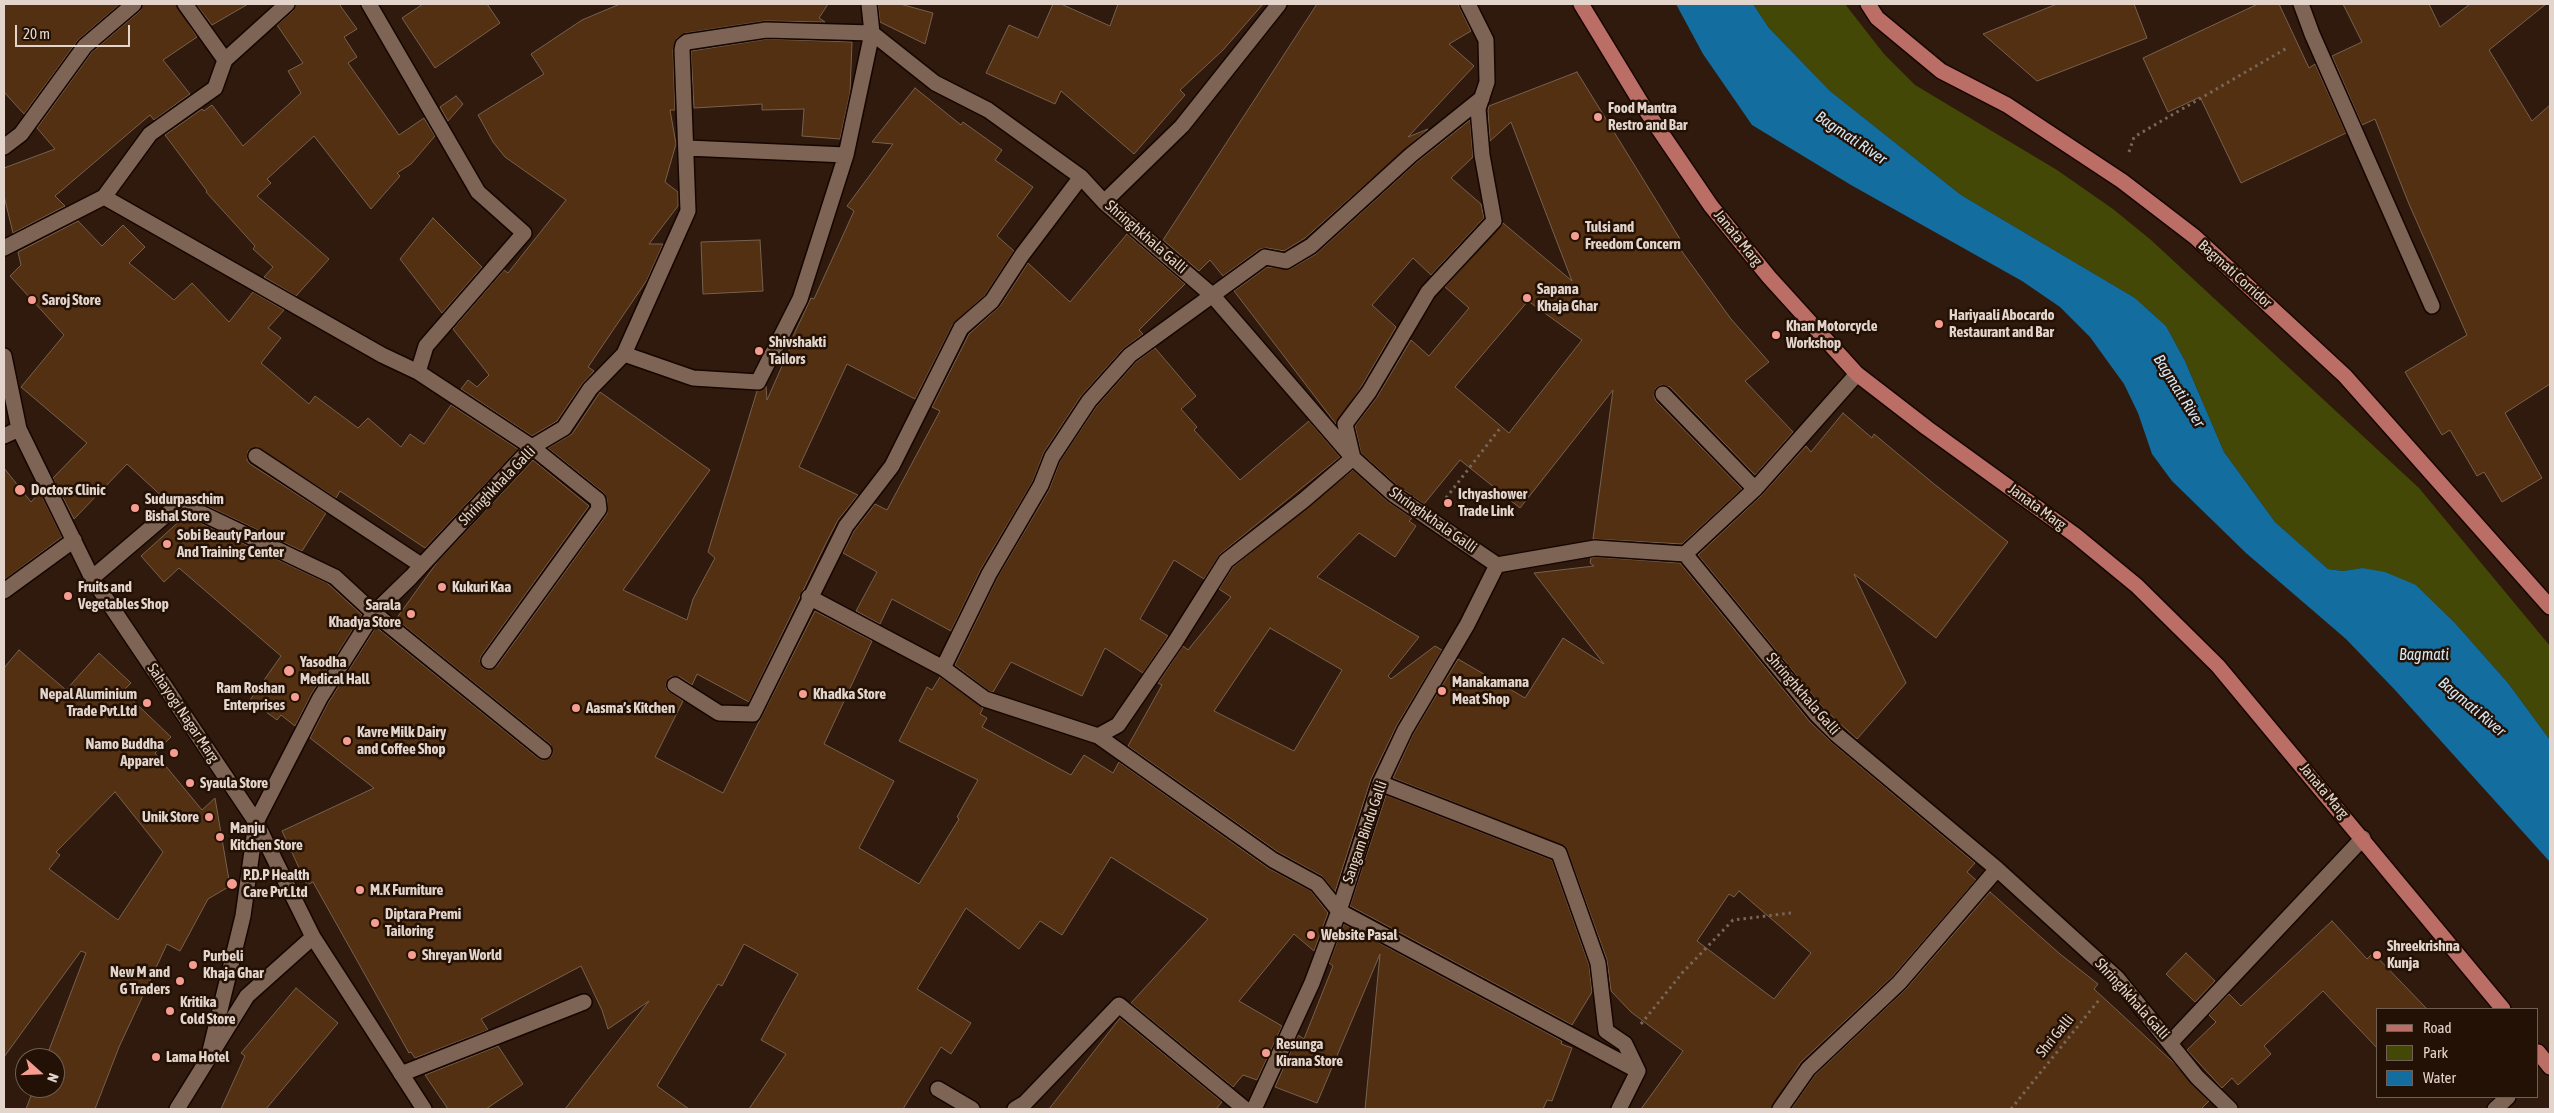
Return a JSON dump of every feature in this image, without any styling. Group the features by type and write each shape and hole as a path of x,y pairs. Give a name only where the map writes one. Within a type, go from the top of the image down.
{"main road":[{"name":"Janata Marg","path":"1581,4 1643,106 1711,206 1769,277 1857,374 1927,428 2075,535 2137,586 2218,666 2363,838 2502,1008"},
{"name":"Bagmati Corridor","path":"1868,4 1877,18 1941,71 2007,105 2122,180 2195,238 2345,376 2550,607"}],"street":[{"path":"4,147 21,134 85,46 134,4"},
{"path":"185,4 225,60"},
{"path":"4,248 104,197 150,134 215,88 225,60 287,4"},
{"path":"369,4 478,192 524,233 426,346 418,372"},
{"path":"869,4 872,33 846,155 800,299 758,382 693,378 624,354 688,211 682,50 687,42 766,30 872,33"},
{"path":"1104,202 1182,126 1279,4"},
{"path":"1098,736 1118,725 1175,642 1226,561 1304,500 1352,458 1345,424 1369,392 1428,292 1494,221 1482,155 1478,109 1488,82 1486,40 1468,4"},
{"path":"2301,4 2312,34 2432,306"},
{"name":"Shringhkhala Galli","path":"872,33 935,83 988,110 1080,178 1104,202 1213,296 1352,458 1393,494 1498,564"},
{"path":"943,668 989,574 1041,485 1052,457 1089,401 1130,356 1265,256 1286,261 1311,246 1411,155 1482,98"},
{"path":"687,148 846,155"},
{"path":"675,685 719,713 753,714 809,597 846,526 892,466 961,328 992,301 1022,255 1080,178"},
{"path":"104,197 373,350 418,372 532,447 598,500 600,509 489,661"},
{"name":"Shringhkhala Galli","path":"209,1055 243,916 256,822 320,698 374,613 532,447 564,428 590,389 624,354"},
{"name":"Sahayogi Nagar Marg","path":"4,356 19,429 92,578 256,822 314,937 424,1109"},
{"path":"1498,564 1595,548 1686,554 1755,489 1857,374"},
{"path":"1662,394 1755,489"},
{"path":"4,436 19,429"},
{"path":"256,456 421,565"},
{"path":"92,578 180,503 335,577 374,613 544,751"},
{"path":"4,591 74,540"},
{"name":"Shringhkhala Galli","path":"1686,554 1830,727 1997,869 2117,978 2198,1077 2230,1109"},
{"name":"Sangam Bindu Galli","path":"1254,1109 1312,984 1339,911 1380,783 1405,730 1467,624 1498,564"},
{"path":"809,597 943,668 985,700 1098,736 1273,860 1318,884 1339,911 1638,1071"},
{"path":"1380,783 1559,853 1598,963 1606,1031 1625,1044 1638,1071"},
{"path":"2171,1042 2363,838"},
{"path":"1780,1109 1808,1068 1899,983 1997,869"},
{"path":"177,1109 247,996 314,937"},
{"path":"401,1074 584,1002"},
{"path":"1015,1109 1025,1103 1119,1005 1245,1109"},
{"path":"1620,1109 1638,1071"},
{"path":"938,1088 972,1109"},
{"path":"2496,1109 2507,1098"}],"path":[{"path":"2122,180 2134,137 2312,34"},
{"path":"1430,518 1501,428"},
{"path":"1625,1044 1683,972 1733,920 1791,913"},
{"name":"Shri Galli","path":"2011,1109 2117,978"}],"green space":[{"path":"1753,4 1845,4 1884,54 1915,85 2057,170 2113,209 2151,240 2419,488 2550,646 2550,740 2508,683 2455,623 2416,585 2362,568 2343,571 2328,569 2275,522 2224,452 2185,361 2166,326 2135,298 1961,195 1830,91 1769,28"}],"water":[{"name":"Bagmati","path":"1676,4 1753,4 1769,28 1830,91 1961,195 2135,298 2166,326 2185,361 2224,452 2275,522 2328,569 2343,571 2362,568 2385,572 2416,585 2455,623 2508,683 2550,740 2550,862 2395,690 2346,639 2246,553 2172,481 2152,454 2138,413 2124,384 2090,337 2060,307 2022,281 1851,185 1752,125 1703,54"}],"building":[{"path":"4,4 120,4 78,40 24,114 4,92"},
{"path":"143,4 176,4 197,37 163,60 190,94 154,120 150,115 55,196 65,206 13,233 4,196 4,168 55,149 37,128 92,52 140,11"},
{"path":"196,4 248,4 212,25"},
{"path":"296,4 339,4 357,29 344,37 357,57 348,63 399,135 424,118 435,136 411,164 397,173 400,176 371,209 314,136 267,179 271,183 257,196 329,259 296,296 264,277 273,267 253,249 255,246 206,192 165,135 202,109 204,111 212,105 243,146 301,93 288,71 303,63 277,25 293,11"},
{"path":"423,4 487,4 500,23 435,68 402,18"},
{"path":"620,4 828,4 819,18 825,22 765,21 686,33 677,38 673,50 675,110 670,110 676,144 665,182 678,192 678,206 649,244 663,244 647,280 588,367 594,371 582,384 557,421 532,436 461,389 468,380 477,387 489,375 453,329 504,270 508,273 566,200 505,157 493,142 478,115 544,74 531,54 582,20"},
{"path":"878,4 900,4 933,13 925,44 880,22"},
{"path":"1053,4 1061,4 1110,26 1118,4 1263,4 1223,50 1180,90 1185,95 1134,154 1061,91 1055,104 986,73 1009,25 1038,38"},
{"path":"1317,4 1458,4 1471,31 1449,44 1474,66 1408,137 1428,129 1305,238 1284,251 1267,248 1260,249 1223,276 1210,260 1199,271 1163,240"},
{"path":"2057,4 2134,4 2147,38 2037,81 1983,34"},
{"path":"2258,4 2279,4 2309,68 2315,64 2346,133 2241,183 2200,97 2168,112 2143,58"},
{"path":"2343,4 2429,4 2440,27 2470,4 2546,4 2489,50 2532,121 2550,105 2550,384 2505,413 2542,478 2502,502 2484,472 2477,476 2450,430 2442,435 2405,372 2467,335 2409,204 2375,119 2362,125 2332,56 2362,42"},
{"path":"767,39 852,42 850,93 840,139 802,136 804,109 762,110 762,104 694,108 691,51"},
{"path":"1577,72 1680,239 1675,242 1731,319 1769,362 1745,381 1793,432 1755,475 1670,387 1661,385 1656,388 1654,396 1656,401 1742,489 1682,544 1593,539 1613,390 1520,508 1460,460 1424,504 1399,487 1361,453 1355,426 1377,397 1411,340 1429,356 1469,308 1445,287 1503,223 1572,281 1511,122 1490,141 1489,106","holes":["1528,301 1582,340 1509,433 1455,387"]},
{"path":"915,88 961,125 963,122 1002,150 995,160 1033,187 997,236 1014,251 985,295 953,324 915,399 847,364 799,467 858,495 838,520 749,702 697,674 692,685 680,677 670,677 666,684 667,690 683,701 655,757 723,793 815,611 872,641 824,744 894,781 859,848 919,884 959,819 957,817 978,780 899,741 927,687 932,690 940,677 983,708 980,714 987,718 982,727 1071,775 1084,755 1113,773 1119,762 1268,868 1311,891 1328,913 1314,951 1294,934 1239,1001 1282,1026 1257,1080 1243,1075 1233,1087 1131,1003 1208,919 1111,857 1062,935 1040,921 1019,949 966,908 917,989 971,1023 951,1054 941,1047 903,1109 749,1109 786,1054 761,1040 798,974 744,944 722,986 718,984 657,1086 689,1109 565,1109 649,1001 608,1029 602,1010 581,966 481,1019 488,1030 415,1058 411,1052 409,1053 313,882 307,885 282,831 374,788 310,738 328,703 376,627 538,758 543,760 551,757 553,752 550,744 396,619 438,561 533,460 589,506 481,656 480,661 483,668 489,670 497,666 607,514 607,499 604,493 548,448 572,434 600,392 710,470 623,590 687,620 693,599 715,558 708,552 757,391 766,386 767,400 790,348 788,347 811,298 814,299 854,211 847,206 893,144 872,142"},
{"path":"456,96 463,104 448,121 440,107"},
{"path":"1470,120 1473,157 1451,178 1481,204 1484,218 1431,275 1413,258 1372,305 1396,327 1361,387 1336,424 1234,291 1267,267 1290,269 1316,254 1417,162"},
{"path":"433,218 482,267 442,313 400,259"},
{"path":"78,221 102,246 123,225 145,247 129,263 174,300 192,283 229,322 253,292 284,310 268,328 281,338 261,363 309,404 315,396 358,428 368,418 401,447 410,434 424,444 451,405 518,449 425,548 340,491 336,498 257,447 248,451 247,460 250,464 326,513 302,551 184,495 178,494 167,501 127,464 74,519 53,478 87,443 21,387 64,335 10,276 21,265 18,252"},
{"path":"1127,234 1185,284 1139,330 1143,334 1123,349 1081,396 1044,452 1033,481 981,569 951,631 892,599 880,624 856,611 877,572 843,553 854,531 875,504 887,510 940,411 932,407 969,334 1000,306 1028,263 1070,302"},
{"path":"760,240 763,291 703,294 701,242"},
{"path":"1155,348 1196,396 1181,409 1197,427 1194,430 1240,480 1309,421 1340,457 1220,554 1204,579 1174,560 1140,619 1168,636 1143,673 1105,648 1082,696 1011,662 993,692 989,691 955,665 997,578 1049,490 1060,461 1096,407 1136,362"},
{"path":"1843,413 1872,438 1874,434 2008,542 1936,638 1854,574 1906,683 1857,739 1824,709 1698,555 1761,496 1806,446 1811,452"},
{"path":"4,468 31,502 40,492 62,537 4,580"},
{"path":"1353,470 1387,501 1412,518 1409,521 1416,526 1395,557 1359,533 1317,577 1419,637 1388,676 1391,679 1435,646 1442,650 1397,725 1371,779 1335,892 1322,876 1278,852 1128,746 1162,685 1158,683 1183,646 1188,650 1231,597 1219,589 1233,567","holes":["1270,628 1342,670 1294,751 1214,711"]},
{"path":"181,514 327,583 362,615 312,693 295,726 281,715 277,720 250,700 281,656 179,568 164,582 141,556 184,517"},
{"path":"1591,558 1680,563 1810,722 1975,863 1967,872 1976,880 1892,977 1801,1062 1771,1109 1641,1109 1683,1051 1631,1012 1611,991 1607,960 1566,847 1393,778 1413,734 1458,659 1525,698 1563,638 1604,664 1534,573 1594,566 1590,563","holes":["1739,891 1811,953 1774,999 1697,941 1729,894 1734,897"]},
{"path":"19,650 66,690 99,653 131,683 123,691 171,737 155,753 202,810 215,798 230,886 208,899 180,951 167,944 119,1047 95,1109 26,1109 30,1098 65,1098 65,1048 50,1048 86,953 81,951 4,1057 4,668","holes":["115,792 163,852 118,920 49,869 60,855 56,852"]},
{"path":"1386,795 1552,860 1589,965 1592,992 1572,1025 1350,906"},
{"path":"1990,892 2060,954 2098,984 2094,989 2173,1062 2209,1101 2201,1109 1791,1109 1815,1075 1906,989"},
{"path":"2332,921 2367,959 2373,953 2426,1008 2376,1008 2376,1047 2323,991 2264,1046 2271,1054 2238,1085 2232,1078 2222,1088 2187,1050 2216,1022 2209,1015 2229,994 2241,1006"},
{"path":"1344,924 1562,1041 1561,1044 1572,1048 1552,1101 1547,1100 1543,1109 1365,1109 1380,954 1317,1103 1275,1087 1298,1035 1304,1039 1333,966 1329,963"},
{"path":"2186,953 2215,981 2195,1002 2166,974"},
{"path":"296,988 338,1023 266,1109 221,1109 245,1056 241,1053"},
{"path":"1120,1018 1222,1102 1216,1109 1049,1109"},
{"path":"498,1046 523,1084 486,1109 448,1109 425,1075"}],"place":[{"name":"Food Mantra Restro and Bar","path":"1598,117"},
{"name":"Tulsi and Freedom Concern","path":"1575,236"},
{"name":"Sapana Khaja Ghar","path":"1527,298"},
{"name":"Saroj Store","path":"32,300"},
{"name":"Hariyaali Abocardo Restaurant and Bar","path":"1939,324"},
{"name":"Khan Motorcycle Workshop","path":"1776,335"},
{"name":"Shivshakti Tailors","path":"759,351"},
{"name":"Doctors Clinic","path":"20,490"},
{"name":"Ichyashower Trade Link","path":"1448,503"},
{"name":"Sudurpaschim Bishal Store","path":"135,508"},
{"name":"Sobi Beauty Parlour And Training Center","path":"167,544"},
{"name":"Kukuri Kaa","path":"442,587"},
{"name":"Fruits and Vegetables Shop","path":"68,596"},
{"name":"Sarala Khadya Store","path":"411,614"},
{"name":"Yasodha Medical Hall","path":"289,671"},
{"name":"Manakamana Meat Shop","path":"1442,691"},
{"name":"Khadka Store","path":"803,694"},
{"name":"Ram Roshan Enterprises","path":"295,697"},
{"name":"Nepal Aluminium Trade Pvt.Ltd","path":"147,703"},
{"name":"Aasma’s Kitchen","path":"576,708"},
{"name":"Kavre Milk Dairy and Coffee Shop","path":"347,741"},
{"name":"Namo Buddha Apparel","path":"174,753"},
{"name":"Syaula Store","path":"190,783"},
{"name":"Unik Store","path":"209,817"},
{"name":"Manju Kitchen Store","path":"220,837"},
{"name":"P.D.P Health Care Pvt.Ltd","path":"232,884"},
{"name":"M.K Furniture","path":"360,890"},
{"name":"Diptara Premi Tailoring","path":"375,923"},
{"name":"Website Pasal","path":"1311,935"},
{"name":"Shreyan World","path":"412,955"},
{"name":"Shreekrishna Kunja","path":"2377,955"},
{"name":"Purbeli Khaja Ghar","path":"193,965"},
{"name":"New M and G Traders","path":"180,981"},
{"name":"Kritika Cold Store","path":"170,1011"},
{"name":"Resunga Kirana Store","path":"1266,1053"},
{"name":"Lama Hotel","path":"156,1057"}],"water label":[{"name":"Bagmati River","path":"1851,138"},
{"name":"Bagmati River","path":"2179,391"},
{"name":"Bagmati River","path":"2472,707"}]}
